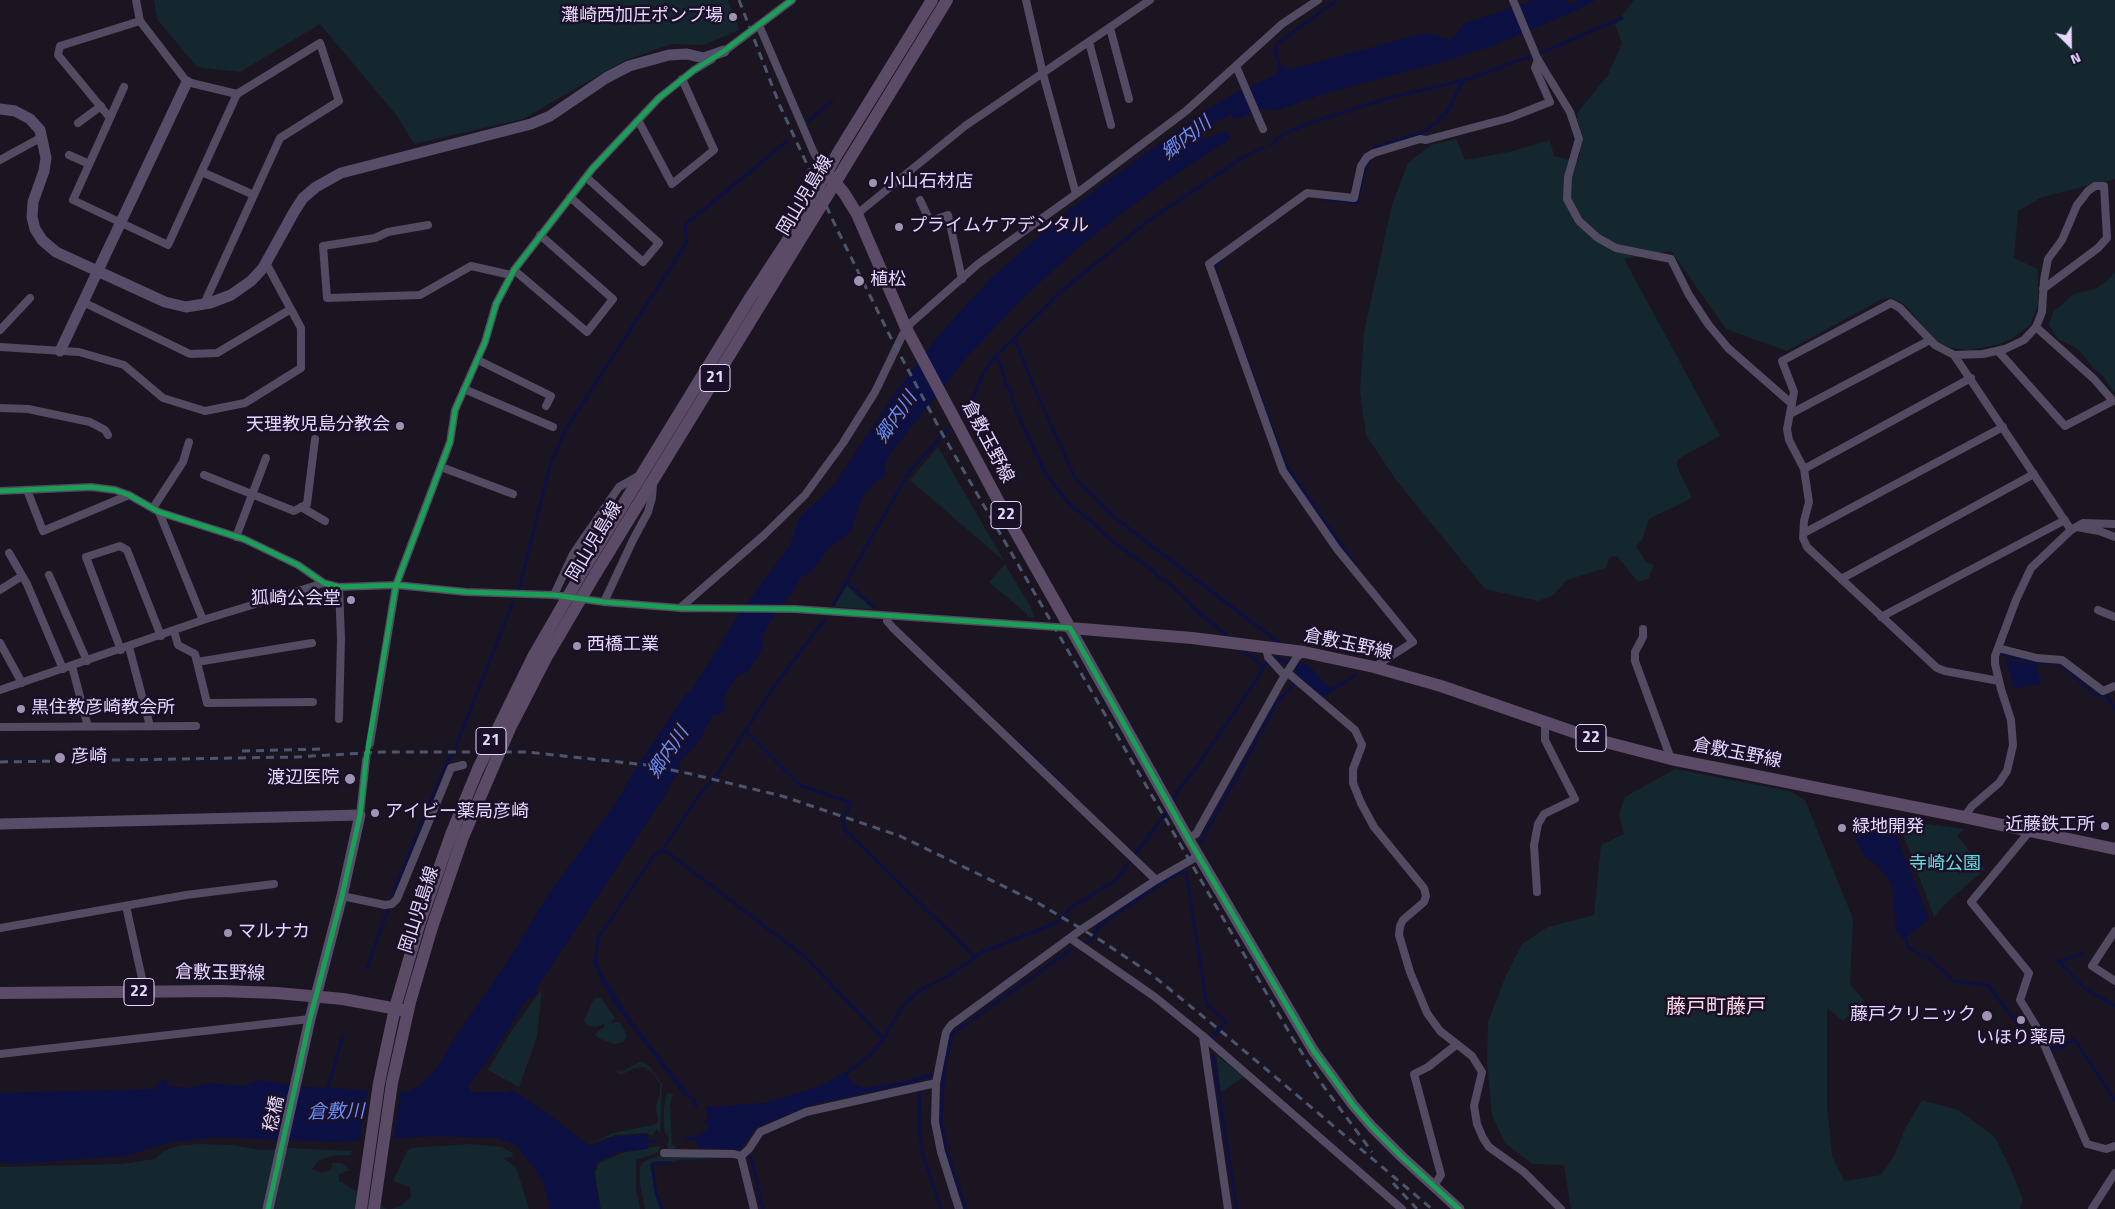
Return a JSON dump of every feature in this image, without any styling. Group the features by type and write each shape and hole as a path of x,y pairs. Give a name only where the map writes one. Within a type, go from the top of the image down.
{"main road":[{"name":"岡山児島線","path":"361,1209 374,1111 398,1025 408,1011 426,926 452,832 482,760 529,663 591,570 648,477 827,173 898,68 948,0"},
{"name":"岡山児島線","path":"683,418 836,183 898,68 930,3"},
{"path":"930,3 938,14"},
{"name":"倉敷玉野線","path":"827,173 857,214 908,332 1001,506 1070,628 1192,638 1269,656 1300,656 1374,667 1442,686 1594,739 1671,759 2115,849"},
{"name":"岡山児島線","path":"374,1209 398,1025 395,1008 426,926"},
{"name":"倉敷玉野線","path":"0,993 268,992 316,996 408,1011"}],"street":[{"path":"136,0 140,21 187,82 238,94"},
{"path":"370,743 396,585 450,442 455,410 478,360 496,304 512,272 586,178 659,98 682,79 724,51 792,0"},
{"path":"1026,0 1043,74 1076,194"},
{"path":"857,214 965,126 1150,0"},
{"path":"1513,0 1535,53 1570,112 1579,139 1568,177 1567,199 1579,221 1598,238 1616,248 1671,259 1689,295 1708,324 1728,348 1792,404"},
{"path":"680,608 764,535 805,495 843,443 875,392 908,332 962,279 978,264 1076,194 1186,111 1282,24 1313,1"},
{"path":"110,118 58,55 60,46 140,21"},
{"path":"759,25 814,153 827,173"},
{"path":"1110,28 1129,99"},
{"path":"1089,42 1111,125"},
{"path":"124,88 73,200 168,245 238,94 320,44 339,101 280,138 204,304"},
{"path":"0,109 15,111 30,120 40,130 46,158 44,171 33,202 32,217 35,229 42,240 56,252 165,302 186,306 204,304 231,295 251,282 266,263 303,198 316,187 341,173 531,124 550,116 606,78 629,66 669,55 687,54 704,58 724,51"},
{"path":"1374,667 1413,642 1337,549 1283,471 1209,264 1307,193 1354,198 1361,166 1367,157 1374,153 1420,139 1426,140 1509,118 1550,102 1535,68 1535,53"},
{"path":"1236,66 1263,129"},
{"path":"638,120 672,184 714,150 682,79"},
{"path":"60,351 187,82"},
{"path":"78,123 101,106"},
{"path":"0,160 42,137"},
{"path":"69,155 89,164"},
{"path":"202,172 254,195"},
{"path":"570,197 643,262 660,243 586,178"},
{"path":"1954,355 1998,350 2024,340 2036,327 2042,312 2043,289 2048,259 2062,240 2078,205 2088,191 2095,186 2104,186 2107,238 2098,248 2043,289"},
{"path":"920,200 930,221 948,215 962,279"},
{"path":"428,225 388,232 374,238 323,246 327,298 420,295 471,266 512,272 587,332 613,300 540,236"},
{"path":"0,347 79,352 124,365 163,398 205,410 245,403 301,368 301,328 266,263"},
{"path":"0,330 30,298"},
{"path":"84,302 190,354 217,353 291,309"},
{"path":"1999,681 1945,672 1937,668 1807,547 1803,538 1809,502 1804,469 1789,440 1787,429 1794,392 1782,360 1891,303 1900,308 1935,345 1954,355 2065,520 2074,528 2099,531 2115,537"},
{"path":"1998,350 2065,426 2113,401 2094,379 2036,327"},
{"path":"1790,414 1930,340"},
{"path":"478,360 551,396 546,406"},
{"path":"1804,469 1971,378"},
{"path":"464,389 553,427"},
{"path":"0,408 28,409 90,422 105,430 108,435"},
{"path":"1804,533 2003,427"},
{"path":"204,475 294,511 307,504 315,439"},
{"path":"156,510 180,467 189,442"},
{"path":"236,537 266,458"},
{"path":"441,467 513,494"},
{"path":"1841,579 2034,474"},
{"path":"554,595 572,554 619,488 648,477 652,498 648,512 604,602"},
{"path":"0,491 91,487 115,490 129,495 156,510 236,537 298,565 324,584 339,587 396,585 466,592 554,595 604,602 680,608 795,609 1070,628 1198,856 1283,1001 1332,1078 1372,1127 1433,1187 1459,1209"},
{"path":"27,490 43,531 129,495"},
{"path":"301,507 325,521"},
{"path":"156,510 203,620"},
{"path":"1881,617 2065,520"},
{"path":"1964,817 1972,806 1998,783 2007,771 2014,745 2012,720 1995,664 1998,648 2016,600 2031,568 2074,528 2084,522 2115,524"},
{"path":"150,726 125,648 86,557 120,546 127,550 161,636"},
{"path":"9,553 22,576 63,669"},
{"path":"49,575 87,661"},
{"path":"0,590 22,576"},
{"path":"0,690 203,620 324,584"},
{"path":"339,587 341,639 339,719"},
{"path":"2098,610 2115,617"},
{"path":"887,616 887,621 893,628 1156,880"},
{"path":"1643,629 1643,637 1635,652 1635,661 1671,759"},
{"path":"174,631 178,645 195,654 207,703 313,702"},
{"path":"197,662 312,642"},
{"path":"0,644 22,683"},
{"path":"1998,648 2037,658 2062,660 2103,691 2115,686"},
{"path":"1269,656 1355,730 1360,738 1362,745 1353,769 1353,783 1361,803 1395,855 1420,881 1426,896 1424,902 1403,920 1399,935 1410,972 1427,1013 1440,1031 1472,1056 1482,1072 1474,1106 1477,1124 1489,1147 1524,1172 1561,1209"},
{"path":"1188,838 1196,834 1288,672 1300,656"},
{"path":"72,666 88,726"},
{"path":"1537,892 1534,845 1538,824 1544,814 1575,799 1545,740 1545,722"},
{"path":"0,727 196,726"},
{"path":"0,824 360,814 366,760"},
{"path":"342,896 385,905 392,904 397,899 451,768 463,765"},
{"name":"稔橋","path":"268,1209 309,1022 342,896 360,814"},
{"path":"2029,832 1971,902 2029,973 2020,1000 2036,1026 2087,1144 2106,1149 2115,1146"},
{"path":"959,1209 941,1152 935,1122 937,1076 946,1032 951,1025 1070,938 1156,880 1198,856"},
{"path":"0,928 186,895 274,884"},
{"path":"126,906 145,992"},
{"path":"2115,931 2092,966 2115,981"},
{"path":"1070,938 1155,998 1203,1036 1402,1209"},
{"path":"0,1054 309,1022"},
{"path":"1203,1036 1228,1209"},
{"path":"1433,1187 1441,1175 1414,1074 1428,1067 1456,1045"},
{"path":"664,1153 744,1153 760,1132 806,1112 919,1086 937,1076"},
{"path":"744,1153 754,1209"},
{"path":"2092,1209 2115,1174"}],"green space":[{"path":"154,0 728,0 732,12 728,14 731,22 736,21 739,30 704,45 672,44 623,61 523,119 414,144 397,116 320,24 240,72 197,67 157,19"},
{"path":"1634,0 2115,0 2115,179 2042,197 2018,211 2014,258 2038,269 2038,305 2030,325 2012,339 1996,345 1969,350 1951,348 1936,341 1906,306 1893,298 1882,299 1787,351 1726,329 1671,251 1624,259 1720,436 1678,459 1677,466 1692,498 1649,519 1642,540 1636,546 1646,562 1654,565 1649,578 1638,582 1617,556 1610,557 1606,568 1567,580 1552,596 1538,601 1485,589 1396,480 1366,435 1360,391 1364,332 1392,205 1408,163 1431,145 1456,139 1465,160 1509,152 1550,140 1554,156 1578,162 1583,137 1577,119 1578,112 1608,75 1622,43 1615,25"},
{"path":"2115,272 2115,393 2102,375 2094,369 2078,349 2058,339 2049,325 2053,312 2074,294 2095,289 2107,281"},
{"path":"938,447 1004,561 910,480"},
{"path":"1005,564 1031,608 1034,618 1027,617 1027,614 989,582"},
{"path":"847,586 873,609 834,607"},
{"path":"1675,769 1789,791 1805,800 1853,919 1850,985 1864,1000 1843,1021 1827,1008 1827,1104 1832,1156 1844,1181 1881,1175 1894,1156 1905,1129 1922,1100 1958,1110 1994,1136 2023,1199 2020,1209 1571,1209 1564,1165 1532,1164 1505,1143 1492,1115 1487,1062 1488,1022 1505,978 1522,944 1548,927 1594,915 1601,845 1624,834 1619,814 1625,797"},
{"name":"寺崎公園","path":"1898,820 1964,829 1957,836 1985,869 1946,903 1934,917"},
{"path":"542,989 537,1037 519,1087 488,1070 512,1030"},
{"path":"596,998 601,998 615,1018 610,1023 619,1022 623,1028 627,1036 624,1042 614,1044 598,1038 595,1034 604,1027 604,1024 596,1027 587,1025 584,1021 592,1002"},
{"path":"1216,1055 1244,1077 1221,1092"},
{"path":"641,1061 649,1066 662,1084 660,1134 657,1129 652,1135 646,1133 615,1135 590,1144 613,1133 653,1125 658,1122 656,1106 660,1084 653,1073 644,1067 634,1068 623,1074 617,1074 616,1069 619,1071 625,1070"},
{"path":"667,1094 673,1094 670,1104 672,1145 675,1145 676,1148 669,1150 667,1146 669,1138 665,1133 664,1126 664,1109"},
{"path":"198,1144 231,1145 261,1150 292,1148 352,1151 351,1155 331,1156 318,1161 312,1169 322,1173 331,1170 332,1163 342,1163 350,1170 339,1174 339,1181 387,1209 0,1209 0,1167 121,1164 155,1159 164,1151 178,1146"},
{"path":"470,1144 502,1147 513,1153 512,1157 503,1158 516,1167 529,1209 390,1209 399,1207 411,1197 410,1187 393,1181 407,1151 411,1148"},
{"path":"660,1146 659,1151 656,1153 636,1160 636,1189 640,1209 601,1209 595,1173 599,1163 622,1153"},
{"path":"660,1156 720,1158 678,1160 672,1163 671,1161 657,1161 650,1164 660,1209 645,1209 640,1183 640,1167 642,1163 649,1159"}],"water":[{"path":"1534,0 1565,0 1571,4 1579,0 1596,0 1575,11 1495,45 1438,63 1323,94 1278,110 1262,109 1237,119 1233,118 1232,114 1208,126 1201,136 1204,139 1227,131 1230,139 1164,182 1118,216 1073,252 1022,299 966,358 892,451 884,465 887,475 873,484 861,499 851,532 829,548 811,572 800,578 793,591 773,617 762,637 763,647 748,672 738,675 723,699 725,707 722,713 713,715 698,742 678,764 680,767 665,795 538,986 535,996 528,998 493,1053 468,1087 471,1092 507,1092 512,1090 547,1113 588,1145 613,1137 648,1134 648,1149 619,1152 596,1163 594,1172 600,1209 550,1209 544,1184 535,1169 516,1145 497,1138 436,1136 337,1142 217,1137 171,1142 125,1156 10,1164 0,1161 0,1093 151,1089 157,1086 159,1081 166,1080 168,1086 191,1088 208,1083 244,1086 258,1080 307,1087 406,1092 418,1087 442,1061 454,1039 511,956 546,898 620,797 631,776 685,695 691,691 738,616 790,545 799,518 834,485 895,393 940,334 990,279 1070,209 1127,167 1197,116 1234,94 1278,74 1277,68 1285,66 1287,69 1292,69 1425,33 1450,40 1464,24"},
{"path":"2006,660 2037,666 2040,684 2014,688"},
{"path":"1299,662 1307,664 1333,691 1323,697 1296,675 1295,669"},
{"path":"1875,819 1891,822 1929,919 1902,938 1896,930 1892,884 1875,863 1864,856 1855,838 1869,822"},
{"path":"594,957 606,981 632,1021 690,1096 696,1100 698,1107 696,1108 692,1101 680,1090 613,1002 599,976 594,964"},
{"path":"845,1072 854,1084 863,1088 897,1083 933,1073 933,1076 918,1082 814,1104 757,1127 740,1149 699,1148 695,1137 708,1129 708,1124 705,1124 705,1119 708,1119 706,1107 764,1103 805,1091 828,1082"}],"pier":[{"path":"368,1087 401,1089 393,1141 359,1143"}],"waterway":[{"path":"1281,70 1275,51 1277,44 1337,0"},
{"path":"1271,145 1283,134 1310,123 1385,99 1472,78 1552,48 1622,18"},
{"path":"1374,150 1374,148 1423,132 1436,123 1447,112 1462,80"},
{"path":"808,121 832,101"},
{"path":"519,589 551,462 566,429 687,242 685,225 786,142"},
{"path":"961,414 968,409 984,372 994,358 1064,289 1148,221 1245,156 1263,148"},
{"path":"1324,199 1357,203 1364,172 1369,161"},
{"path":"1221,260 1215,267 1215,273 1285,464 1355,565"},
{"path":"1014,337 1033,385 1075,478 1114,517 1278,642"},
{"path":"994,357 1001,364 1006,385 1011,391 1013,402 1023,426 1046,474 1057,489 1072,506 1096,525 1108,538 1155,572 1159,578 1165,580 1193,608 1227,635"},
{"path":"874,607 846,582 909,472 949,428"},
{"path":"834,604 846,582"},
{"path":"393,893 447,762 452,756 513,602"},
{"path":"595,963 598,938 654,856 663,849 697,798 717,775 773,688 825,619"},
{"path":"1241,649 1263,666 1276,658 1292,664"},
{"path":"2002,654 2036,663 2050,663"},
{"path":"1376,660 1384,657"},
{"path":"2057,663 2065,667 2093,693 2107,696 2115,709"},
{"path":"1174,800 1177,792 1260,675 1263,666"},
{"path":"1328,692 1357,674"},
{"path":"1200,843 1277,703 1297,681"},
{"path":"746,731 800,785 851,803 843,819 845,830 975,957"},
{"path":"1020,744 1064,787"},
{"path":"844,1075 871,1054 882,1041 901,1009 912,997 983,952 1060,921 1070,908 1115,881 1166,813"},
{"path":"663,849 804,956 884,1039"},
{"path":"1087,942 1091,940 1098,927 1136,900 1177,874 1186,873 1207,1005 1226,1021 1212,1038"},
{"path":"367,968 388,909"},
{"path":"1905,935 1908,947 1922,956 1927,956 1954,981 1988,985 2029,1039 2036,1036"},
{"path":"966,1209 947,1153 941,1122 944,1071 952,1034 1072,949"},
{"path":"2059,961 2083,954"},
{"path":"2058,961 2087,990 2115,1006"},
{"path":"327,1092 343,1035"},
{"path":"2044,1035 2052,1051 2057,1046 2060,1048 2074,1039 2115,1100"},
{"path":"1213,1056 1237,1209"},
{"path":"919,1087 920,1136 923,1155 941,1209"},
{"path":"686,1139 699,1138"},
{"path":"645,1142 656,1141"},
{"path":"740,1145 752,1160 763,1209"},
{"path":"662,1209 656,1193 652,1164 671,1163"}],"tunnel":[{"path":"366,760 370,743"}],"railway":[{"path":"739,0 780,106 836,227 890,336 943,435 1293,1039 1324,1087 1372,1152"},
{"path":"242,751 322,749"},
{"path":"0,762 296,757 382,752 527,752 647,765 782,796 900,836 1038,903 1100,940 1151,974 1432,1209"},
{"path":"1393,1183 1417,1209"}],"cycle path":[{"path":"268,1209 310,1019 342,896 360,815 366,760 396,585 450,442 455,410 485,342 496,304 514,270 593,168 659,98 694,70 724,51 792,0"},
{"path":"0,491 91,487 115,490 129,495 159,512 244,539 298,565 324,583 339,587 396,585 466,592 554,595 604,602 680,608 795,609 1070,628 1188,838 1313,1050 1353,1105 1372,1127 1459,1209"}],"place":[{"name":"灘崎西加圧ポンプ場","path":"733,17"},
{"name":"小山石材店","path":"873,183"},
{"name":"プライムケアデンタル","path":"899,227"},
{"name":"植松","path":"859,281"},
{"name":"天理教児島分教会","path":"400,426"},
{"name":"狐崎公会堂","path":"351,600"},
{"name":"西橋工業","path":"577,646"},
{"name":"黒住教彦崎教会所","path":"21,709"},
{"name":"彦崎","path":"60,758"},
{"name":"渡辺医院","path":"350,779"},
{"name":"アイビー薬局彦崎","path":"375,813"},
{"name":"近藤鉄工所","path":"2105,826"},
{"name":"緑地開発","path":"1842,828"},
{"name":"マルナカ","path":"228,933"},
{"name":"藤戸クリニック","path":"1987,1016"},
{"name":"いほり薬局","path":"2021,1020"}],"district":[{"name":"藤戸町藤戸","path":"1716,1008"}],"water label":[{"name":"郷内川","path":"1187,139"},
{"name":"郷内川","path":"897,418"},
{"name":"郷内川","path":"669,753"},
{"name":"倉敷川","path":"336,1113"}]}
